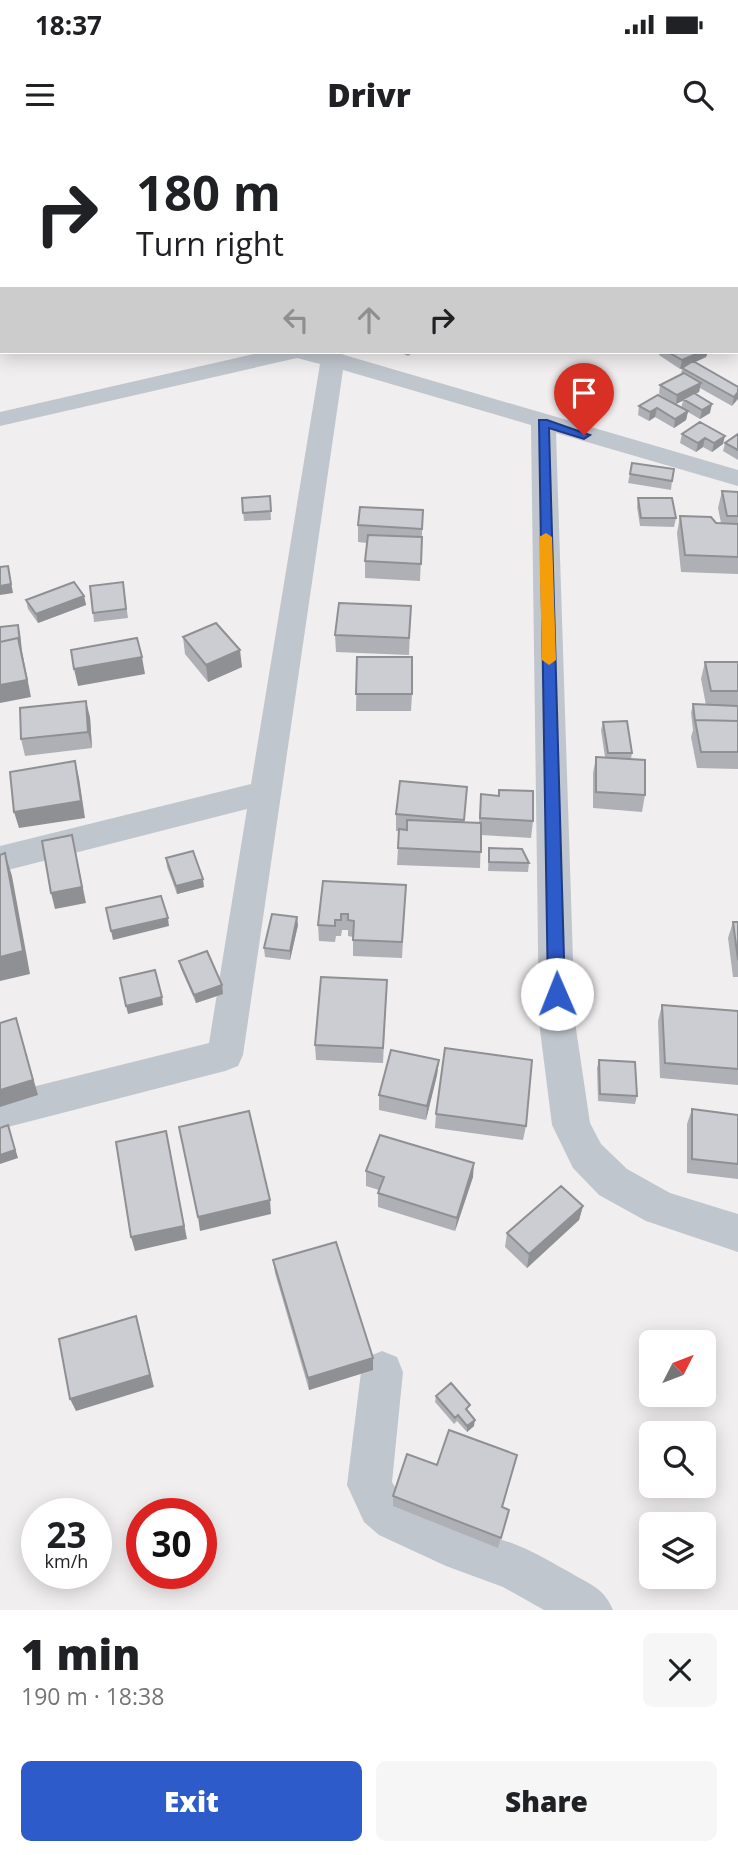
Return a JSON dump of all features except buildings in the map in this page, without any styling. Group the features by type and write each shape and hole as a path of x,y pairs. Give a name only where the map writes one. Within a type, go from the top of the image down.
{"street":[{"path":"0,419 284,354"},
{"path":"311,354 374,369 543,422 738,478"},
{"path":"0,1112 225,1055 333,359"},
{"path":"543,422 557,1022 570,1125 587,1156 613,1182 660,1208 738,1233"},
{"path":"0,859 266,792"},
{"path":"382,1372 369,1485 380,1506 395,1520 462,1550 514,1567 590,1610"}],"slow traffic":[{"path":"546,537 549,660"}],"route":[{"path":"557,994 543,422 584,435"}]}
